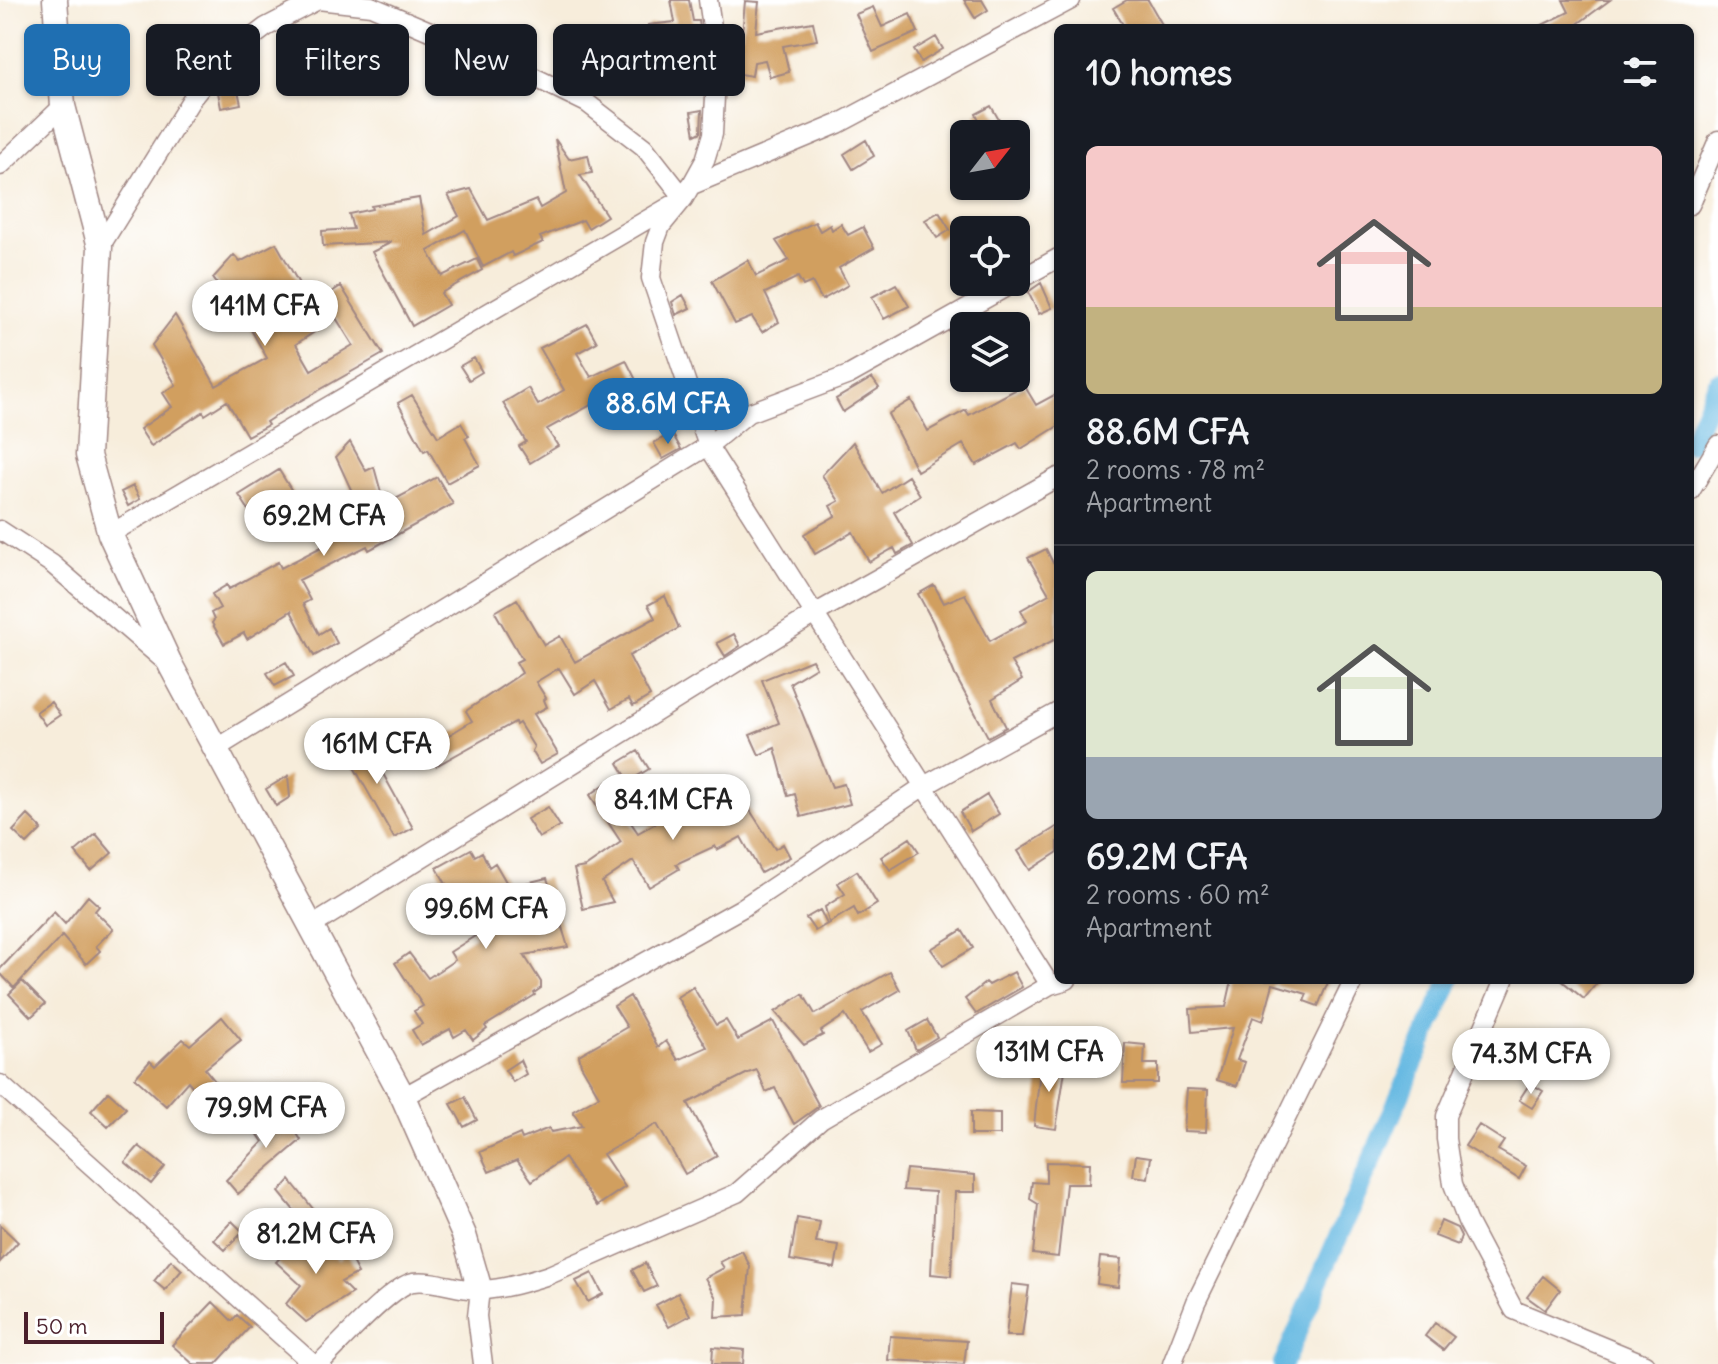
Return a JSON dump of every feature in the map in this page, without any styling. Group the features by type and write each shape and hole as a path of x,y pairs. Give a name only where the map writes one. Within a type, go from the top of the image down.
{"main road":[{"path":"55,0 63,106 100,247 88,455 110,534 171,666 403,1097 464,1235 480,1290"}],"street":[{"path":"100,247 193,97 225,58 266,27 318,0 371,6 507,64 587,103 644,147 687,192"},
{"path":"708,0 717,60 713,134 705,160 687,192 661,226 655,242 651,278 708,446 924,786 1054,976"},
{"path":"110,534 687,192 838,124 1071,0"},
{"path":"0,165 63,106"},
{"path":"1694,196 1718,140"},
{"path":"215,749 708,446 748,413 849,375 1054,260"},
{"path":"1694,485 1718,445"},
{"path":"310,927 816,613 1054,479"},
{"path":"0,530 52,564 171,666"},
{"path":"403,1097 742,908 924,786 1054,714"},
{"path":"1,1087 316,1364 400,1288 414,1282 480,1290 525,1282 549,1275 737,1193 821,1119 1055,984"},
{"path":"1172,1364 1196,1302 1352,984"},
{"path":"1502,984 1446,1116 1453,1184 1467,1221 1514,1310 1645,1364"},
{"path":"480,1290 477,1316 483,1364"}],"building":[{"path":"671,0 689,0 693,21 699,21 699,24 657,24 675,22"},
{"path":"964,0 982,0 988,10 975,18"},
{"path":"1127,0 1148,0 1162,24 1123,24 1113,8"},
{"path":"1563,0 1610,0 1577,24 1544,24 1569,12"},
{"path":"745,1 759,2 756,32 813,22 817,40 783,46 789,72 770,77 765,60 754,62 752,76 745,75"},
{"path":"873,7 882,27 910,14 918,32 873,52 856,14"},
{"path":"936,37 943,49 921,62 914,50"},
{"path":"219,96 239,96 241,104 221,108"},
{"path":"991,106 999,120 979,120 976,114"},
{"path":"702,110 701,132 695,135 691,112"},
{"path":"555,139 569,159 588,155 592,173 580,175 607,216 588,228 583,220 540,237 543,242 513,256 511,252 483,267 465,230 428,251 442,276 477,259 482,270 441,293 448,305 412,326 372,252 392,242 323,246 322,231 353,229 349,214 372,209 371,206 419,198 426,235 459,216 448,195 471,189 488,220 536,200 540,208 566,193"},
{"path":"866,140 874,156 853,169 844,154"},
{"path":"939,212 950,230 937,238 925,220"},
{"path":"815,222 820,231 830,225 832,230 841,224 848,235 863,227 874,248 839,268 848,285 822,300 812,282 803,286 798,277 765,293 779,322 762,332 752,317 735,324 712,281 748,260 756,276 789,260 776,241"},
{"path":"276,243 311,305 341,286 383,354 286,409 266,422 268,425 247,436 227,401 205,415 203,412 151,446 140,429 172,407 163,393 176,385 152,345 175,315 216,386 267,358 248,324 245,325 213,278 234,255 240,262","holes":["336,318 353,345 311,370 296,344"]},
{"path":"1041,283 1052,308 1039,314 1030,291"},
{"path":"896,284 909,306 884,319 872,297"},
{"path":"683,295 690,308 676,315 672,302"},
{"path":"587,324 597,342 577,353 591,377 626,360 636,380 547,429 558,446 530,463 519,446 526,442 503,403 528,388 538,405 564,390 540,348"},
{"path":"474,358 482,372 469,380 460,366"},
{"path":"872,378 879,388 843,412 836,399"},
{"path":"1011,392 1028,392 1036,405 1054,395 1054,428 1021,449 1017,443 976,465 963,444 917,471 888,414 911,400 928,431 966,410 969,415"},
{"path":"412,395 438,437 461,423 469,436 465,438 480,465 447,483 428,449 424,451 398,403"},
{"path":"672,433 681,449 663,459 654,443"},
{"path":"350,442 366,471 374,467 382,496 388,493 392,501 437,477 453,504 369,550 367,546 299,580 310,600 303,604 319,634 329,628 337,643 314,656 291,611 247,639 244,633 224,644 212,623 211,613 220,608 212,594 227,585 229,589 278,562 281,568 365,520 336,457"},
{"path":"853,442 882,493 908,476 920,495 894,512 913,545 897,554 894,548 869,562 853,532 815,554 804,534 835,516 830,506 839,501 822,475"},
{"path":"279,470 298,501 285,509 278,499 252,515 239,495"},
{"path":"133,486 140,499 128,506 121,492"},
{"path":"1046,549 1054,563 1054,640 1011,662 1022,680 992,699 1006,727 988,737 918,594 934,585 944,603 965,594 990,641 1027,621 1021,610 1049,594 1028,558"},
{"path":"665,596 679,628 629,656 650,696 633,706 629,699 611,709 595,681 575,694 559,668 536,682 546,698 547,707 534,714 558,754 540,764 532,751 534,747 519,723 516,725 515,722 436,766 426,749 472,721 466,711 522,673 516,662 522,659 495,612 517,599 544,645 560,636 575,662 655,618 648,605"},
{"path":"734,634 740,646 725,656 717,643"},
{"path":"812,660 816,667 790,683 832,787 844,784 850,804 801,817 795,794 788,796 775,748 759,755 750,735 779,723 762,680"},
{"path":"286,662 294,676 275,686 267,673"},
{"path":"51,702 60,715 45,725 36,712"},
{"path":"361,734 413,828 394,838 341,744"},
{"path":"638,751 649,769 629,781 618,763"},
{"path":"288,776 290,797 276,806 266,789"},
{"path":"608,782 619,798 616,801 638,833 679,810 682,814 735,787 775,849 783,844 790,857 761,873 741,837 717,850 715,846 676,864 679,869 649,887 633,861 602,882 613,902 583,909 574,869 585,867 621,842 590,795"},
{"path":"987,795 999,814 971,831 960,812"},
{"path":"548,807 560,826 539,838 527,819"},
{"path":"28,815 42,829 27,844 13,831"},
{"path":"1054,828 1054,855 1030,870 1018,851"},
{"path":"96,834 112,853 91,871 75,852"},
{"path":"910,838 919,852 890,870 881,857"},
{"path":"471,849 475,856 482,852 489,867 495,863 509,887 547,878 568,947 524,955 541,982 541,988 535,995 485,1026 487,1029 473,1040 466,1030 454,1037 450,1029 421,1045 412,1030 422,1024 414,1011 423,1006 395,963 409,953 428,978 455,960 450,952 475,936 437,868"},
{"path":"857,871 877,904 858,916 854,908 829,923 825,907 845,894 838,883"},
{"path":"88,896 99,906 95,911 113,929 96,946 100,951 86,964 62,936 14,988 0,969 54,912 65,924"},
{"path":"820,910 827,924 815,931 806,918"},
{"path":"962,930 973,948 943,966 931,949"},
{"path":"890,972 900,990 862,1012 882,1044 868,1052 845,1015 821,1031 823,1035 804,1045 775,1012 803,994 815,1014"},
{"path":"1014,972 1022,987 976,1014 965,999 986,982 989,985"},
{"path":"22,981 45,1004 31,1017 9,994"},
{"path":"1231,984 1273,984 1263,1021 1253,1017 1237,1060 1245,1062 1237,1086 1217,1080 1233,1028 1192,1032 1190,1009 1226,1007"},
{"path":"1273,984 1327,984 1318,1006 1304,1001 1307,994"},
{"path":"1566,984 1596,984 1584,999"},
{"path":"693,987 716,1025 726,1020 738,1040 773,1021 819,1106 794,1124 775,1088 766,1092 757,1070 748,1073 688,1103 717,1156 685,1174 657,1124 603,1154 625,1187 597,1206 564,1158 532,1181 517,1160 489,1172 480,1152 520,1134 522,1139 549,1128 551,1132 582,1126 573,1111 599,1096 581,1065 579,1055 627,1027 614,1006 630,996 658,1047 666,1041 678,1060 707,1047 677,997"},
{"path":"222,1017 241,1040 205,1069 244,1117 233,1126 228,1120 223,1124 188,1081 166,1106 135,1078 150,1061 155,1066 183,1039 190,1045"},
{"path":"927,1020 937,1037 916,1050 908,1031"},
{"path":"1125,1043 1145,1045 1144,1064 1158,1064 1158,1083 1123,1083"},
{"path":"1526,1049 1544,1058 1537,1071 1519,1062"},
{"path":"520,1060 526,1074 513,1082 505,1070"},
{"path":"1041,1060 1066,1064 1056,1129 1034,1126"},
{"path":"1530,1083 1543,1091 1532,1108 1519,1100"},
{"path":"1187,1089 1208,1090 1206,1132 1184,1131"},
{"path":"108,1092 126,1108 108,1127 91,1111"},
{"path":"465,1097 477,1120 464,1127 451,1104"},
{"path":"281,1109 301,1140 238,1194 226,1180 263,1142 253,1127"},
{"path":"971,1112 1000,1113 1000,1135 971,1135"},
{"path":"1479,1125 1504,1141 1498,1150 1526,1166 1519,1179 1465,1146"},
{"path":"139,1146 165,1167 151,1184 125,1162"},
{"path":"1136,1155 1151,1157 1148,1178 1133,1176"},
{"path":"1046,1162 1090,1163 1089,1184 1066,1184 1058,1257 1033,1254 1038,1204 1030,1199 1032,1182 1046,1183"},
{"path":"906,1169 975,1175 975,1192 955,1192 951,1276 931,1274 935,1192 903,1190"},
{"path":"290,1180 318,1215 306,1225 279,1192"},
{"path":"797,1218 820,1222 816,1243 839,1246 835,1268 790,1260"},
{"path":"232,1221 243,1232 225,1250 214,1240"},
{"path":"1441,1221 1457,1228 1461,1236 1458,1245 1435,1236"},
{"path":"0,1225 18,1242 0,1262"},
{"path":"307,1229 339,1260 346,1250 358,1273 341,1282 352,1293 306,1322 286,1304 301,1285 276,1262"},
{"path":"742,1251 750,1266 746,1315 715,1317 716,1298 705,1278 724,1268 720,1262"},
{"path":"1100,1257 1121,1259 1118,1287 1097,1284"},
{"path":"171,1260 182,1270 165,1290 154,1281"},
{"path":"645,1263 657,1286 644,1292 632,1270"},
{"path":"592,1273 603,1294 588,1302 576,1281"},
{"path":"1543,1276 1560,1290 1545,1310 1527,1297"},
{"path":"1012,1284 1029,1286 1022,1336 1006,1336"},
{"path":"678,1293 690,1315 669,1327 656,1305"},
{"path":"213,1302 232,1321 237,1315 250,1327 216,1364 193,1364 172,1345"},
{"path":"1435,1323 1454,1337 1443,1350 1425,1336"},
{"path":"890,1336 967,1341 964,1364 888,1360"},
{"path":"713,1347 744,1350 743,1364 712,1364"}],"waterway":[{"path":"1694,435 1718,382"},
{"path":"1283,1364 1448,984"}]}
